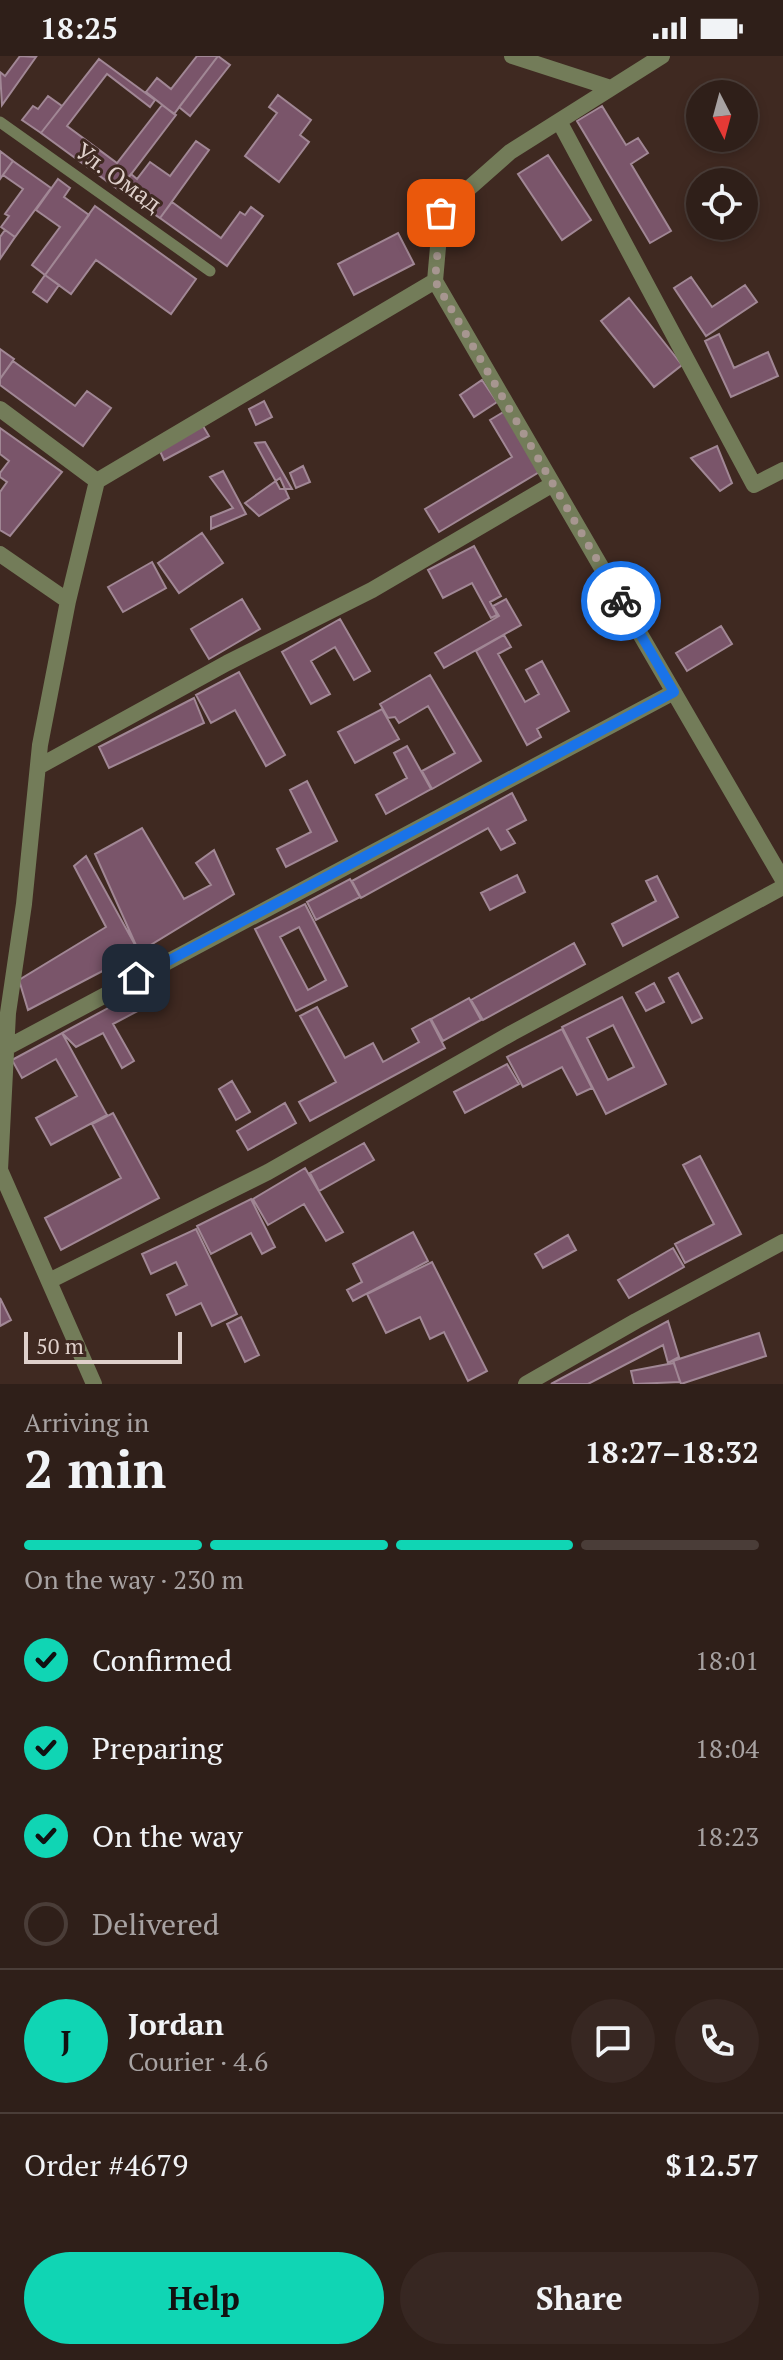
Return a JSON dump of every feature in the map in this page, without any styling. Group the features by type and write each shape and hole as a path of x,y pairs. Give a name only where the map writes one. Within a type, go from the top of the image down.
{"street":[{"path":"512,56 611,88"},
{"path":"662,56 510,152 441,213 435,281 783,880"},
{"path":"559,121 754,485 783,470"},
{"path":"94,1384 0,1170 8,1013 24,904 38,767 68,601 97,481 435,281"},
{"path":"0,409 97,481"},
{"path":"38,767 227,663 372,590 553,484"},
{"path":"0,554 68,601"},
{"path":"6,1048 674,692"},
{"path":"49,1281 268,1172 512,1033 783,887"},
{"path":"526,1384 783,1242"}],"lane":[{"name":"Ул. Омад","path":"0,122 210,271"}],"building":[{"path":"20,56 36,57 2,105 0,72 5,76"},
{"path":"197,56 218,56 174,114 146,92 157,78 171,89"},
{"path":"218,56 230,65 190,116 179,107"},
{"path":"99,59 155,100 150,107 107,74 67,126 117,163 162,105 176,115 119,190 41,133"},
{"path":"278,95 311,120 300,135 309,142 279,182 245,156 277,113 269,107"},
{"path":"48,96 62,106 41,133 22,120 33,106 38,109"},
{"path":"602,106 626,145 638,138 648,153 631,164 671,231 650,243 577,121"},
{"path":"196,141 209,150 160,218 119,190 131,174 137,179 150,162 170,176"},
{"path":"0,151 13,161 0,179"},
{"path":"548,155 591,220 562,240 518,174"},
{"path":"13,161 51,188 15,237 1,227 9,216 5,214 23,189 3,175"},
{"path":"58,179 70,188 64,197 89,215 45,275 32,265 60,227 36,210"},
{"path":"172,202 221,238 240,212 245,215 251,207 263,216 227,266 160,218"},
{"path":"95,206 196,279 171,314 96,260 71,294 45,275"},
{"path":"5,230 15,237 0,259 0,237"},
{"path":"398,233 414,264 354,295 338,264"},
{"path":"45,275 59,285 47,302 33,292"},
{"path":"691,277 712,307 745,285 757,302 706,336 674,288"},
{"path":"629,298 682,365 654,387 601,321"},
{"path":"719,334 734,368 768,352 778,376 731,397 705,341"},
{"path":"0,349 14,359 0,379"},
{"path":"13,361 75,406 87,391 111,408 83,446 0,385 0,379"},
{"path":"482,380 497,402 474,417 460,395"},
{"path":"264,401 272,417 256,425 249,409"},
{"path":"505,411 541,471 439,532 425,509 512,457 490,420"},
{"path":"203,426 209,436 164,460 159,449"},
{"path":"0,428 62,472 10,536 0,530 0,492 7,482 0,477 0,473 9,461 0,454"},
{"path":"265,442 292,489 280,489 255,443"},
{"path":"717,446 732,483 720,491 691,458"},
{"path":"303,466 310,482 296,488 290,473"},
{"path":"223,471 246,514 211,529 211,517 233,508 210,477"},
{"path":"280,478 289,498 259,516 245,503"},
{"path":"202,533 223,563 179,593 158,563"},
{"path":"474,546 501,596 490,602 497,615 491,618 472,583 443,598 428,570"},
{"path":"152,562 166,588 123,612 108,587"},
{"path":"242,599 260,629 209,659 191,629"},
{"path":"506,599 521,625 444,668 435,653 499,616 493,606"},
{"path":"340,619 370,671 354,680 335,647 311,661 330,694 311,704 282,652"},
{"path":"721,626 732,644 687,671 676,653"},
{"path":"504,635 511,647 498,654 525,702 539,694 526,670 542,661 569,711 537,729 541,737 527,745 476,651"},
{"path":"239,672 285,755 266,766 235,710 211,723 196,695"},
{"path":"430,675 481,761 432,789 422,771 455,753 428,706 399,723 395,717 388,718 380,704"},
{"path":"194,698 204,723 109,768 99,747"},
{"path":"382,709 399,739 355,763 338,732"},
{"path":"407,746 431,789 386,814 376,795 407,778 394,753"},
{"path":"307,781 337,841 286,867 277,849 311,832 290,790"},
{"path":"512,793 526,820 507,830 515,843 501,850 488,828 361,898 352,881"},
{"path":"142,828 184,899 211,885 196,863 214,850 234,894 139,952 95,854"},
{"path":"86,856 139,952 28,1010 19,980 106,927 74,866"},
{"path":"517,875 525,892 490,910 481,893"},
{"path":"657,876 678,917 623,946 612,924 656,901 646,881"},
{"path":"350,879 360,897 316,920 307,902"},
{"path":"305,904 347,986 296,1011 255,929","holes":["299,927 326,980 308,990 280,937"]},
{"path":"574,943 585,964 483,1020 471,1000"},
{"path":"678,973 702,1018 692,1023 669,978"},
{"path":"160,980 168,995 113,1024 134,1061 122,1068 103,1033 76,1047 62,1033"},
{"path":"654,983 664,1002 646,1011 636,993"},
{"path":"622,997 666,1084 606,1114 562,1027","holes":["613,1025 634,1067 608,1080 587,1038"]},
{"path":"469,998 481,1020 443,1041 431,1019"},
{"path":"317,1007 345,1058 373,1043 383,1062 419,1042 412,1029 430,1019 445,1048 310,1121 299,1102 336,1082 300,1016"},
{"path":"562,1029 592,1088 577,1095 562,1067 523,1087 507,1057"},
{"path":"62,1033 107,1115 51,1145 36,1118 77,1096 56,1059 22,1078 12,1060"},
{"path":"507,1064 519,1084 465,1113 454,1092"},
{"path":"232,1081 250,1112 236,1120 219,1089"},
{"path":"285,1103 296,1123 248,1150 237,1131"},
{"path":"113,1113 159,1198 61,1250 45,1218 121,1178 92,1124"},
{"path":"364,1143 374,1160 319,1191 310,1173"},
{"path":"700,1156 741,1234 685,1263 675,1244 714,1224 683,1165"},
{"path":"305,1168 343,1232 326,1241 304,1204 268,1225 253,1199"},
{"path":"251,1199 275,1247 262,1254 251,1233 211,1254 197,1226"},
{"path":"196,1229 237,1314 212,1326 201,1303 176,1315 167,1295 187,1285 176,1262 151,1274 142,1254"},
{"path":"413,1232 428,1261 353,1301 347,1290 362,1282 353,1264"},
{"path":"568,1235 576,1250 543,1268 535,1254"},
{"path":"673,1248 684,1267 629,1298 618,1280"},
{"path":"432,1262 487,1371 468,1381 444,1332 430,1339 420,1317 386,1333 367,1294"},
{"path":"0,1298 11,1320 0,1326"},
{"path":"241,1317 259,1355 245,1362 227,1324"},
{"path":"668,1321 679,1357 668,1363 663,1345 588,1384 551,1384"},
{"path":"759,1333 766,1356 681,1384 673,1361"},
{"path":"674,1363 680,1382 634,1384 631,1371"}],"way so far":[{"path":"441,213 435,281 621,601"}],"route":[{"path":"136,978 674,692 621,601"}]}
